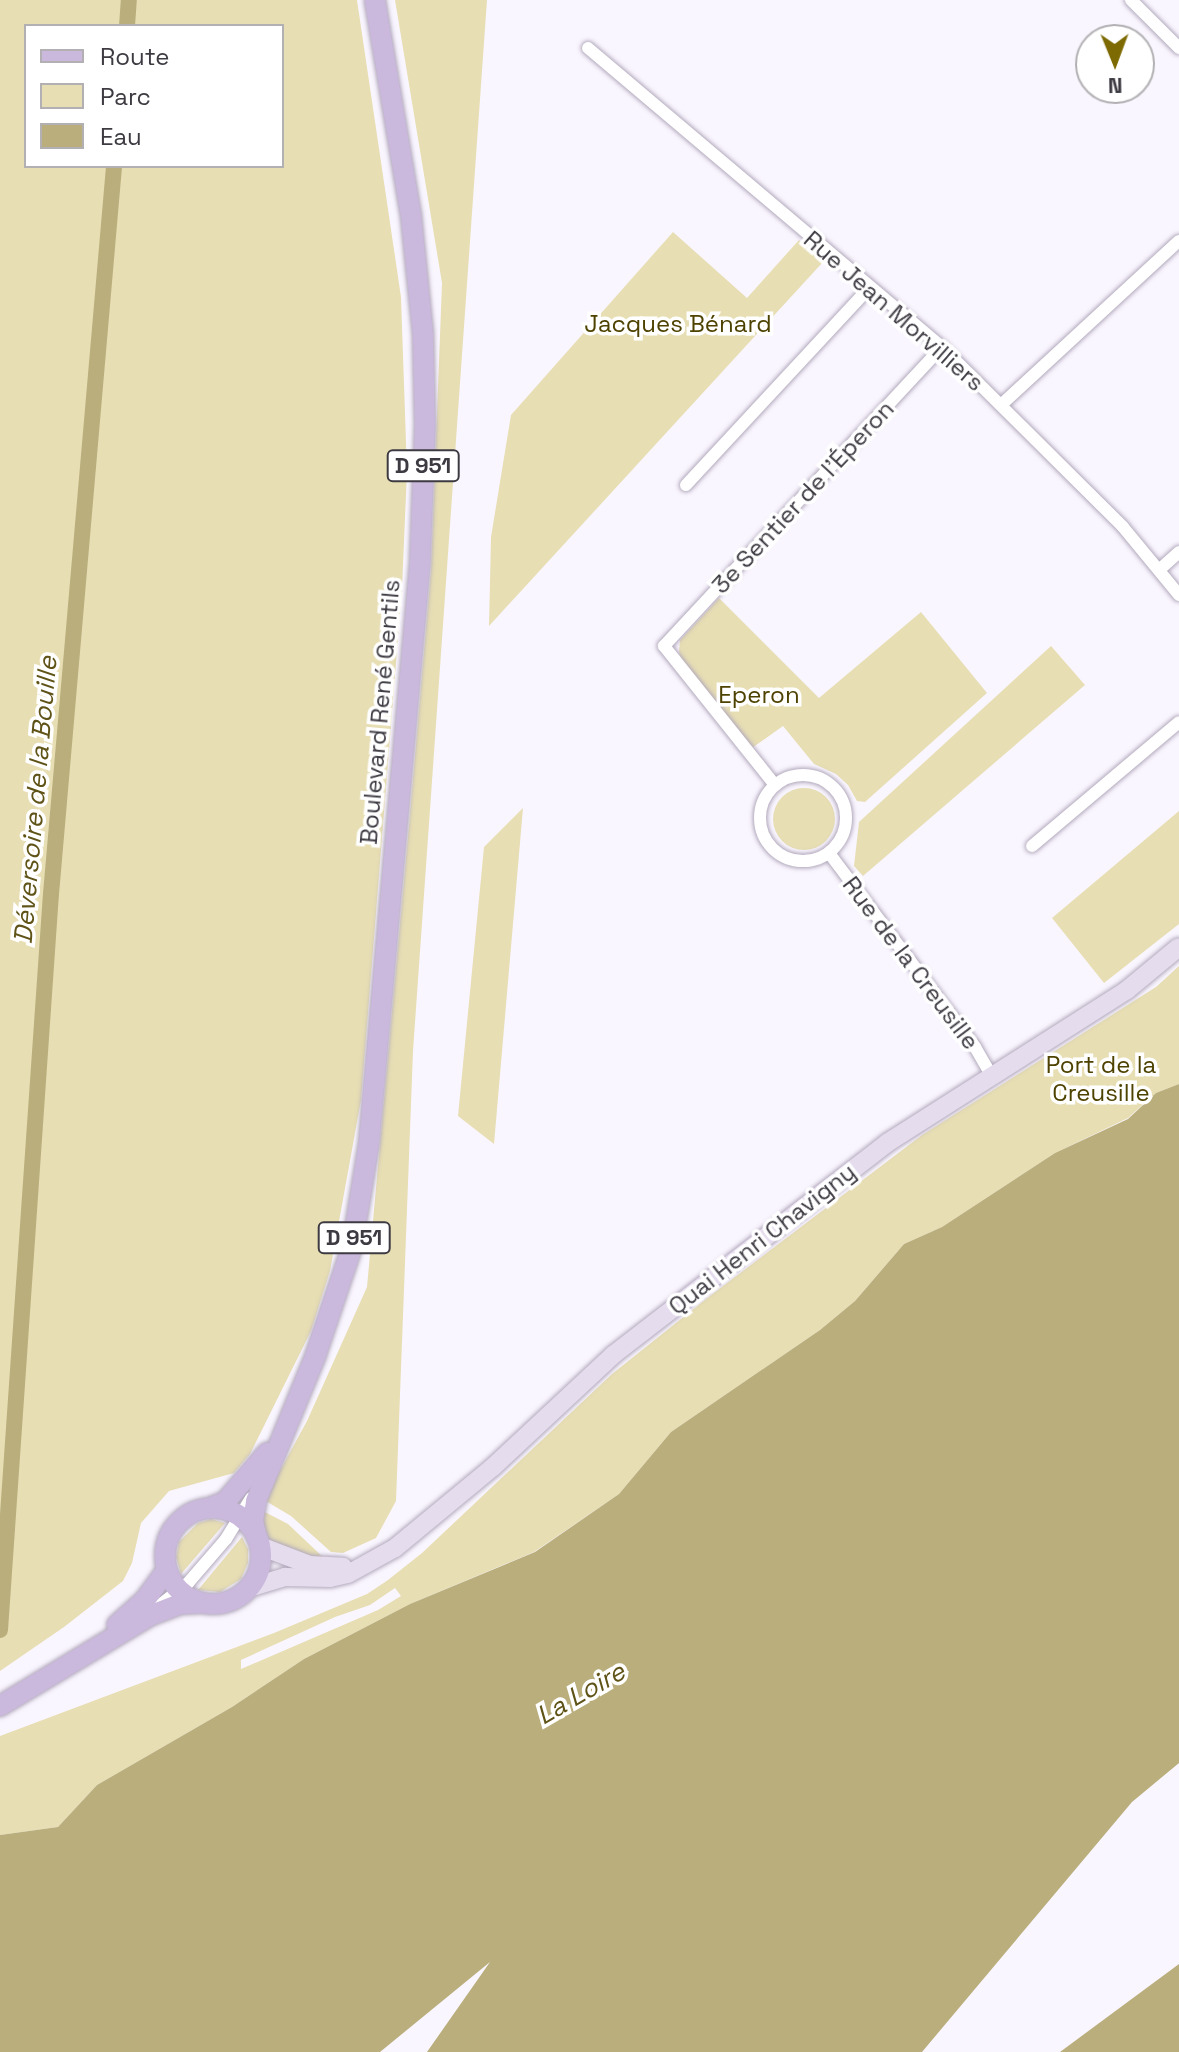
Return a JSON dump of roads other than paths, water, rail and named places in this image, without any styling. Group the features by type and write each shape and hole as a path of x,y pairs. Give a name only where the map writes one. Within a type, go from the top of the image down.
{"main road":[{"name":"Boulevard René Gentils","path":"249,1588 259,1568 253,1521 256,1501 290,1420 352,1247 369,1143 420,562 425,424 423,334 411,216 375,0"},
{"name":"Quai Henri Chavigny","path":"370,1563 418,1532 638,1335 887,1143 1127,990 1179,947"},
{"name":"Boulevard René Gentils","path":"167,1570 165,1546 170,1535 186,1516 225,1502 256,1470 290,1420"},
{"path":"209,1508 229,1511 241,1517 258,1542 310,1565 338,1568 370,1563"},
{"path":"0,1706 166,1608 226,1603 249,1588 285,1577 330,1578 370,1563"},
{"path":"63,1667 145,1600 167,1570 180,1590 199,1603"}],"street":[{"path":"1131,0 1179,48"},
{"name":"Rue Jean Morvilliers","path":"588,48 942,347 1123,527 1179,595"},
{"path":"1001,405 1179,241"},
{"path":"686,485 869,288"},
{"name":"3e Sentier de l'Éperon","path":"775,785 664,646 942,347"},
{"path":"1159,570 1179,552"},
{"path":"1032,846 1179,722"},
{"name":"Rue de la Creusille","path":"815,776 838,792 846,818 844,831 829,853 801,861 774,850 760,824 766,797 775,785 787,778 815,776"},
{"name":"Rue de la Creusille","path":"829,853 975,1047 991,1075"},
{"path":"63,1667 180,1590 241,1517 290,1420"}],"water":[{"name":"La Loire","path":"1179,1084 1179,1763 1132,1802 922,2052 427,2052 490,1962 380,2052 0,2052 0,1835 58,1827 97,1785 232,1707 304,1659 410,1604 535,1552 619,1494 671,1432 820,1330 855,1301 904,1244 942,1227 1055,1153 1128,1119 1156,1093"},
{"path":"1179,1964 1179,2052 1060,2052"}],"waterway":[{"name":"Déversoire de la Bouille","path":"127,24 129,0"},
{"name":"Déversoire de la Bouille","path":"0,1630 51,894 114,168"}],"park label":[{"name":"Jacques Bénard","path":"678,324"},
{"name":"Eperon","path":"759,695"},
{"name":"Port de la Creusille","path":"1101,1079"}]}
